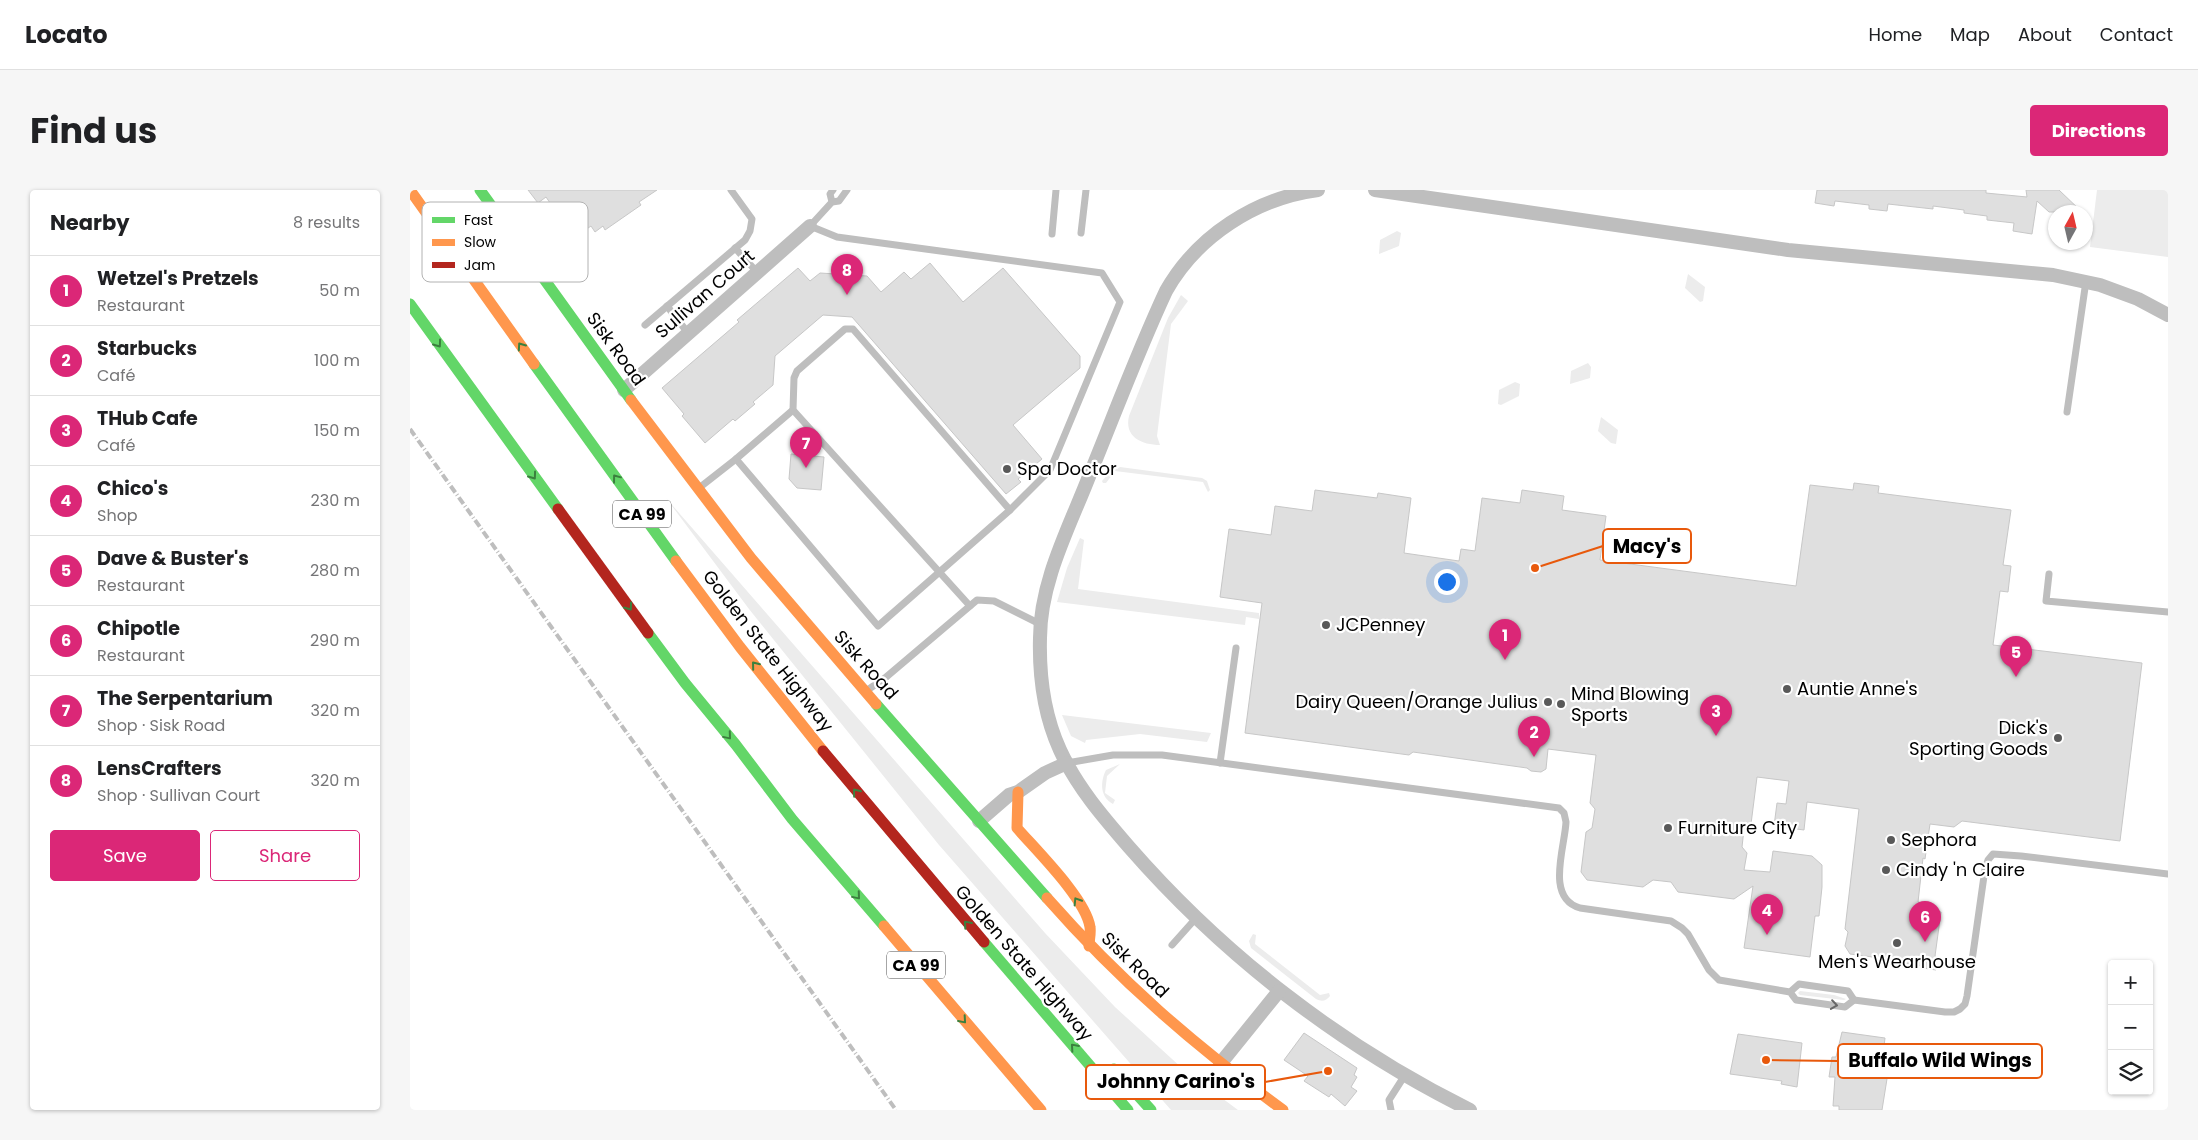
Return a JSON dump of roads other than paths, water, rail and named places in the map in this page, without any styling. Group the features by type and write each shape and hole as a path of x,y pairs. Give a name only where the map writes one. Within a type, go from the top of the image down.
{"main road":[{"name":"Golden State Highway","path":"410,190 422,207"},
{"name":"Sisk Road","path":"480,190 489,202"},
{"name":"Golden State Highway","path":"475,282 604,463 735,640 886,830 1128,1110"},
{"name":"Sisk Road","path":"546,282 697,489 747,554 1089,946 1146,1001 1220,1064 1283,1110"},
{"name":"CA 99","path":"410,304 679,675 792,818 1041,1110"},
{"path":"1018,792 1019,804 1016,819 1018,830 1072,892 1087,917 1090,927 1089,946"},
{"path":"792,818 850,904"},
{"path":"886,830 983,922"},
{"path":"1105,1060 1151,1110"}],"street":[{"path":"1318,190 1274,200 1236,220 1201,246 1175,276 1158,309 1055,564 1040,624 1043,696 1049,720 1067,763 1084,793 1147,867 1196,917 1279,991 1405,1075 1470,1110"},
{"path":"1375,190 1788,250 2053,275 2086,281 2119,292 2168,315"},
{"name":"Sullivan Court","path":"624,390 810,226"},
{"path":"979,820 1009,795 1018,792 1045,773 1067,763"},
{"path":"1220,1064 1279,991"}],"lane":[{"path":"645,325 745,240 750,231 752,219 731,190"},
{"path":"832,202 830,194 833,190"},
{"path":"736,459 878,626 1010,510 1054,465 1120,302 1102,273 837,237 810,226 832,202 839,201 847,190"},
{"path":"1052,234 1056,190"},
{"path":"1080,233 1086,190"},
{"path":"735,248 757,272"},
{"path":"2067,412 2086,281"},
{"path":"667,306 688,333"},
{"path":"970,606 793,410 794,378 797,371 845,329 853,329 1010,510"},
{"path":"697,489 736,459 793,410"},
{"path":"2049,574 2046,600 2168,612"},
{"path":"866,691 885,678 977,600 994,601 1040,624"},
{"path":"1220,763 1236,648"},
{"path":"1067,763 1128,753 1162,755 1559,808 1564,813 1566,822 1558,882 1563,894 1570,903 1580,908 1670,921 1688,934 1709,970 1719,980 1790,992 1796,1000 1845,1007 1854,1000 1954,1012 1965,1004 1970,984 1985,869 1988,860 1993,854 2168,874"},
{"path":"1172,945 1196,917"},
{"path":"1790,992 1799,984 1848,991 1854,1000"},
{"path":"1391,1110 1389,1100 1405,1075"}],"railway":[{"path":"410,429 896,1110"}],"place":[{"name":"LensCrafters","path":"847,295"},
{"name":"The Serpentarium","path":"806,468"},
{"name":"Spa Doctor","path":"1007,469"},
{"name":"Macy's","path":"1535,568"},
{"name":"JCPenney","path":"1326,625"},
{"name":"Wetzel's Pretzels","path":"1505,660"},
{"name":"Dave & Buster's","path":"2016,677"},
{"name":"Auntie Anne's","path":"1787,689"},
{"name":"Dairy Queen/Orange Julius","path":"1548,702"},
{"name":"Mind Blowing Sports","path":"1561,704"},
{"name":"THub Cafe","path":"1716,736"},
{"name":"Dick's Sporting Goods","path":"2058,738"},
{"name":"Starbucks","path":"1534,757"},
{"name":"Furniture City","path":"1668,828"},
{"name":"Sephora","path":"1891,840"},
{"name":"Cindy 'n Claire","path":"1886,870"},
{"name":"Chico's","path":"1767,935"},
{"name":"Chipotle","path":"1925,942"},
{"name":"Men's Wearhouse","path":"1897,943"},
{"name":"Buffalo Wild Wings","path":"1766,1060"},
{"name":"Johnny Carino's","path":"1328,1071"}]}
